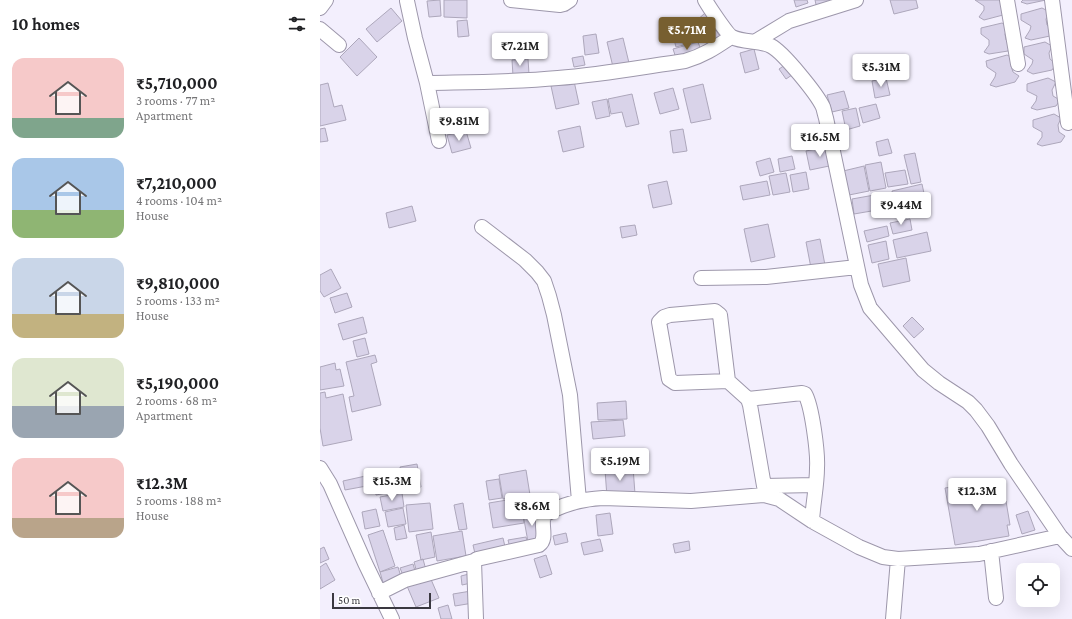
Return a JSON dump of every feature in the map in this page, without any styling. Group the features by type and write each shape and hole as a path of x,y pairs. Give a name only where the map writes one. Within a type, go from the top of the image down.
{"street":[{"path":"320,8 326,0"},
{"path":"511,0 560,5 570,0"},
{"path":"705,0 731,37 756,41 772,46 781,54 816,95 823,107 849,225 860,285 870,308 923,370 939,383 968,402 976,410 1060,536 1072,549"},
{"path":"756,41 790,21 856,0"},
{"path":"1008,0 1018,64"},
{"path":"1052,0 1068,123"},
{"path":"407,1 427,82 439,141"},
{"path":"320,29 339,45"},
{"path":"427,82 496,82 559,78 685,61 698,58 708,53 731,37"},
{"path":"482,227 525,260 541,277 547,288 570,395 579,501"},
{"path":"701,278 766,277 857,267"},
{"path":"728,381 675,383 669,379 659,322 664,317 670,315 715,311 720,315 728,381 748,399 764,486 815,484"},
{"path":"748,399 802,393 805,394 812,421 817,467 812,521"},
{"path":"320,468 330,484 364,563 392,619"},
{"path":"379,593 405,580 477,559 538,545 542,543 543,540 542,519 544,514 588,499 603,498 691,502 757,495 764,496 779,499 812,521 859,548 883,557 898,559 979,554 1060,536"},
{"path":"991,551 996,598"},
{"path":"894,619 898,559"},
{"path":"474,561 476,619"}],"building":[{"path":"440,0 441,16 429,17 427,1"},
{"path":"444,0 467,0 467,18 444,17"},
{"path":"794,0 807,0 808,3 796,7"},
{"path":"815,0 845,0 817,9"},
{"path":"890,0 916,0 918,8 894,14"},
{"path":"975,0 1000,0 1003,15 984,20 979,17 984,10 984,6"},
{"path":"1023,0 1046,0 1027,4 1021,2"},
{"path":"391,8 402,21 377,42 366,29"},
{"path":"1042,8 1050,12 1046,19 1047,25 1054,30 1050,36 1031,40 1025,38 1031,26 1021,20 1021,14"},
{"path":"705,13 715,25 705,33 695,22"},
{"path":"467,20 469,36 458,37 457,21"},
{"path":"1002,23 1009,27 1005,34 1006,40 1012,45 1008,51 989,54 984,52 989,45 989,40 981,34 981,28"},
{"path":"687,28 691,43 676,47 672,32"},
{"path":"716,30 722,40 710,47 705,36"},
{"path":"596,34 599,53 585,55 583,36"},
{"path":"359,38 377,57 357,76 340,57"},
{"path":"623,38 629,63 613,67 607,42"},
{"path":"698,42 702,53 677,61 673,49"},
{"path":"1045,42 1052,46 1049,53 1050,59 1056,64 1052,70 1033,74 1027,71 1033,60 1024,54 1024,47"},
{"path":"754,49 759,69 745,73 740,53"},
{"path":"1007,55 1015,59 1011,66 1013,72 1019,76 1015,82 996,87 990,85 996,73 987,67 986,61"},
{"path":"583,56 585,65 574,67 572,58"},
{"path":"528,59 529,74 513,76 512,60"},
{"path":"785,65 792,75 786,79 779,69"},
{"path":"886,78 890,95 875,98 872,81"},
{"path":"1048,78 1056,82 1052,90 1053,96 1060,100 1056,106 1037,110 1031,108 1036,101 1037,96 1027,91 1027,84"},
{"path":"574,81 579,104 556,109 551,86"},
{"path":"328,83 334,107 342,105 346,120 320,126 320,85"},
{"path":"703,84 711,119 691,123 683,89"},
{"path":"673,88 679,109 660,114 654,93"},
{"path":"844,91 849,108 832,112 827,95"},
{"path":"632,94 639,124 626,127 622,112 611,114 608,99"},
{"path":"607,99 610,116 596,119 592,102"},
{"path":"876,104 880,118 863,123 859,108"},
{"path":"856,108 860,126 846,130 842,111"},
{"path":"1054,114 1061,118 1058,125 1059,132 1065,136 1061,142 1042,146 1037,144 1042,137 1042,132 1033,127 1033,120"},
{"path":"580,126 584,147 563,152 558,131"},
{"path":"325,128 328,141 320,142 320,129"},
{"path":"683,129 687,151 673,153 670,131"},
{"path":"466,131 471,148 452,153 447,135"},
{"path":"888,139 892,153 879,156 876,142"},
{"path":"830,146 834,165 810,170 806,151"},
{"path":"915,153 921,182 911,184 904,155"},
{"path":"792,156 795,169 780,172 778,159"},
{"path":"770,158 774,172 760,176 756,162"},
{"path":"881,162 886,188 870,191 865,165"},
{"path":"864,166 869,191 844,196 839,172"},
{"path":"905,170 908,184 888,187 885,173"},
{"path":"806,172 809,189 793,192 790,175"},
{"path":"786,173 790,192 773,195 769,176"},
{"path":"667,181 672,204 653,208 648,185"},
{"path":"767,181 770,195 743,200 740,186"},
{"path":"922,184 925,198 895,205 892,191"},
{"path":"880,194 883,209 854,214 852,199"},
{"path":"924,199 926,210 898,217 895,206"},
{"path":"412,206 416,221 389,228 386,213"},
{"path":"910,219 912,230 893,234 890,223"},
{"path":"768,224 775,257 751,262 744,229"},
{"path":"635,225 637,235 622,238 620,227"},
{"path":"887,226 889,236 867,242 864,231"},
{"path":"927,232 931,251 897,258 893,240"},
{"path":"820,239 825,265 811,268 806,242"},
{"path":"886,241 889,259 872,263 868,245"},
{"path":"906,258 910,281 883,287 878,264"},
{"path":"331,269 341,288 324,297 320,291 320,275"},
{"path":"347,293 352,307 335,313 330,298"},
{"path":"363,317 367,333 343,340 338,324"},
{"path":"912,317 924,329 914,338 903,326"},
{"path":"365,338 369,354 357,357 353,341"},
{"path":"375,355 377,362 371,364 381,405 352,412 349,397 354,396 346,362"},
{"path":"335,363 336,370 340,369 344,386 320,390 320,367"},
{"path":"325,392 326,398 343,394 352,440 323,446 320,428 320,393"},
{"path":"626,401 627,419 598,420 597,403"},
{"path":"623,420 625,436 593,439 591,422"},
{"path":"417,464 421,487 404,490 400,467"},
{"path":"633,467 635,494 607,497 605,470"},
{"path":"526,470 530,495 503,499 499,475"},
{"path":"398,472 402,490 376,495 373,477"},
{"path":"370,475 372,485 345,490 343,481"},
{"path":"499,479 502,498 489,500 486,481"},
{"path":"998,480 1001,502 1006,501 1010,525 1007,525 1009,536 955,545 945,488"},
{"path":"402,493 404,507 383,511 380,497"},
{"path":"513,499 516,515 523,514 524,523 493,528 489,503"},
{"path":"430,503 433,529 409,532 406,505"},
{"path":"463,503 467,529 459,530 454,505"},
{"path":"403,508 406,524 388,527 385,512"},
{"path":"376,509 380,526 365,529 362,512"},
{"path":"1028,511 1035,530 1022,534 1016,515"},
{"path":"536,512 541,540 528,542 523,514"},
{"path":"610,513 613,534 598,536 596,515"},
{"path":"404,525 407,538 396,540 394,528"},
{"path":"383,530 395,566 380,572 368,535"},
{"path":"462,531 466,556 437,561 433,536"},
{"path":"431,532 435,557 421,560 416,535"},
{"path":"566,533 568,542 555,545 553,536"},
{"path":"526,537 528,545 510,548 508,540"},
{"path":"503,538 506,551 476,558 473,545"},
{"path":"600,539 603,551 584,555 581,543"},
{"path":"689,541 690,550 675,553 673,544"},
{"path":"324,547 329,559 320,563 320,549"},
{"path":"546,555 552,574 540,578 534,559"},
{"path":"423,559 426,570 417,573 414,562"},
{"path":"326,563 335,580 320,589 320,567"},
{"path":"413,564 416,574 404,578 400,568"},
{"path":"398,567 402,580 384,586 380,572"},
{"path":"469,574 471,583 462,585 461,576"},
{"path":"430,577 439,598 416,607 407,586"},
{"path":"471,591 473,603 455,606 453,594"},
{"path":"448,605 452,619 441,619 438,608"}]}
